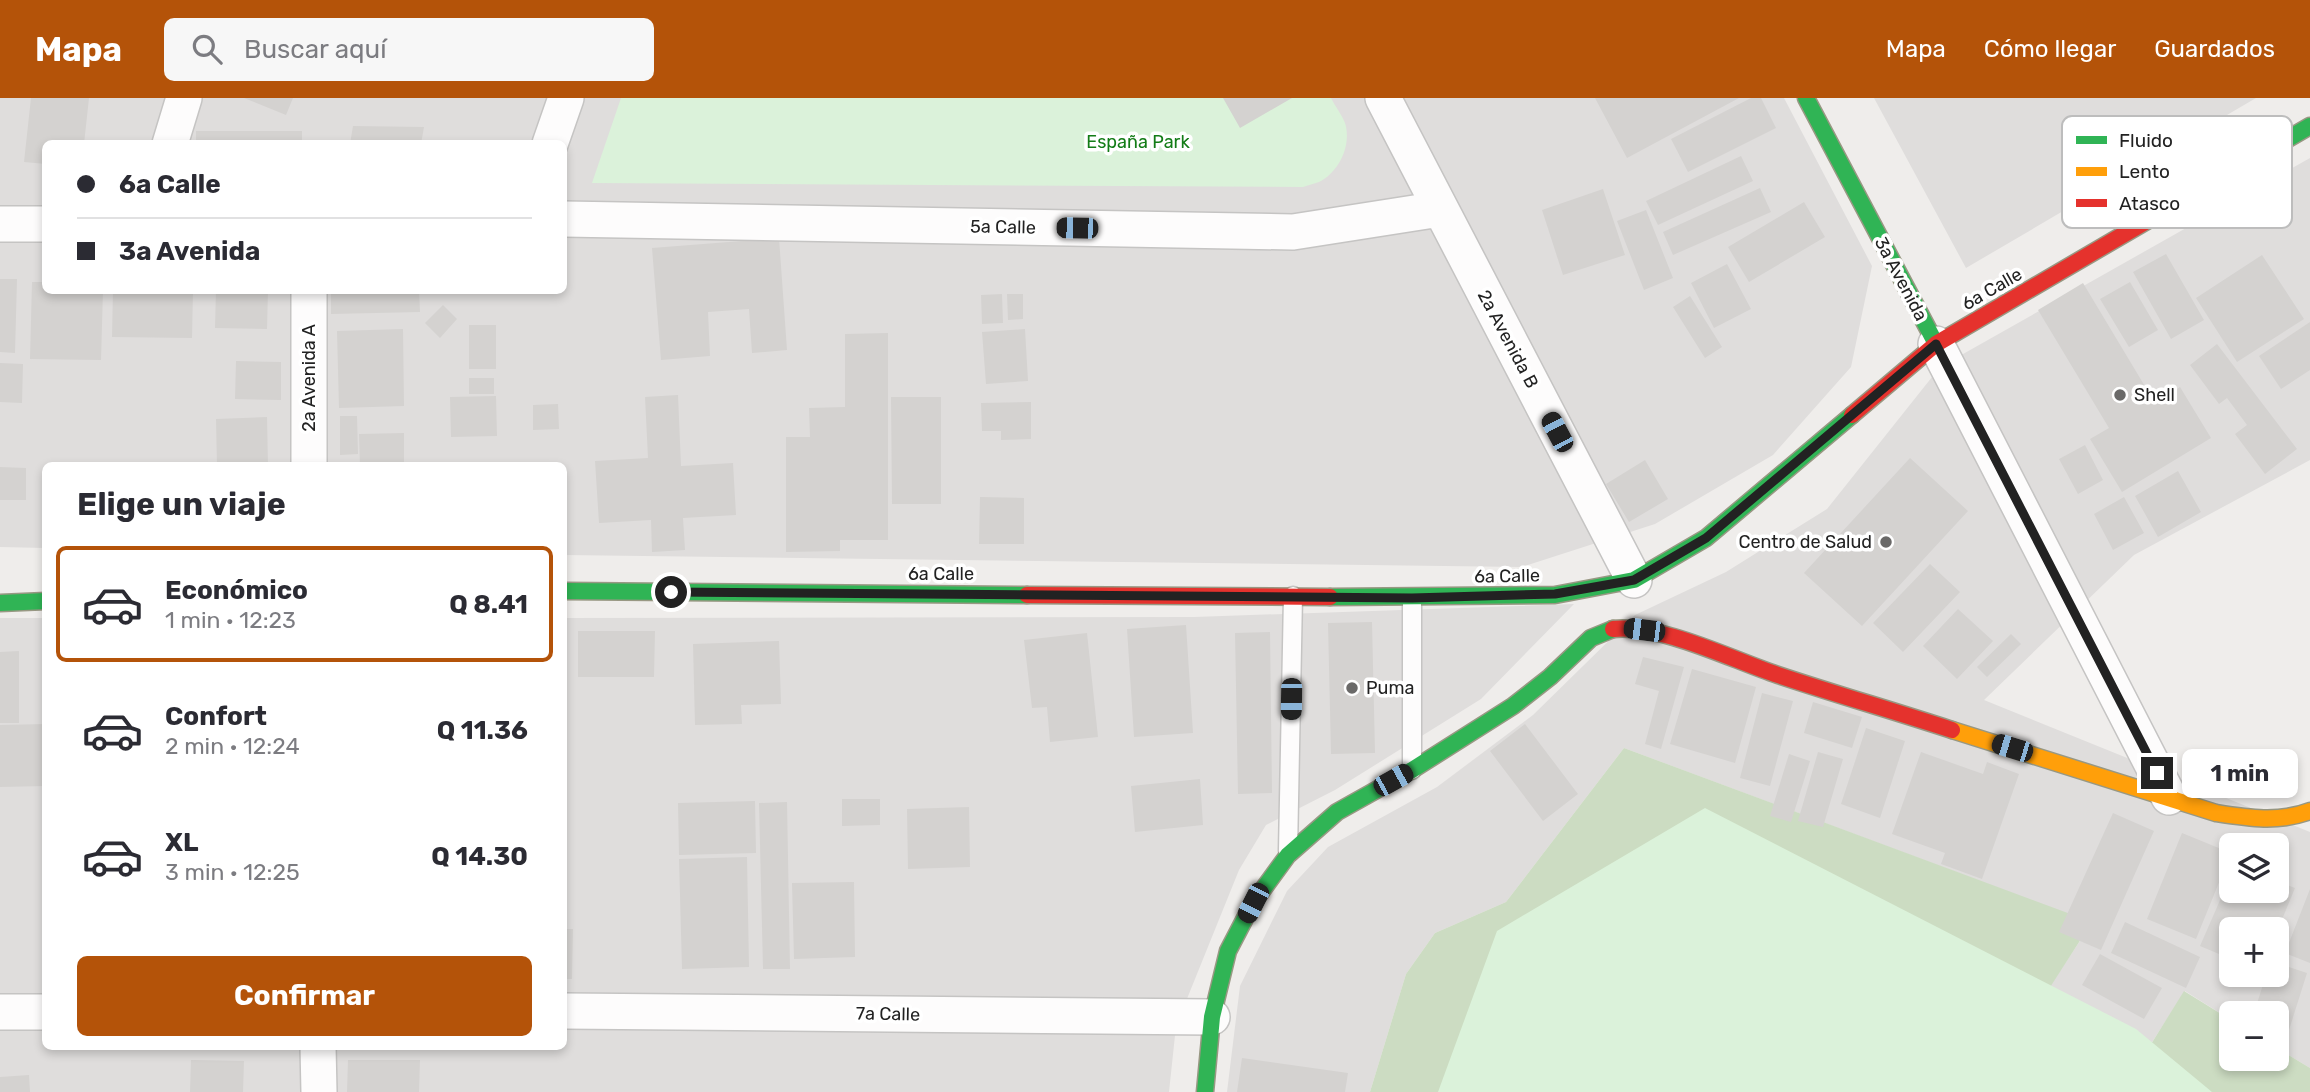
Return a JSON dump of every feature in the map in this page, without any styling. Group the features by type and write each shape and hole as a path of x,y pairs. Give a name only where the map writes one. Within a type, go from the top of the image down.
{"main road":[{"name":"3a Avenida","path":"1806,98 1936,344"},
{"name":"6a Calle","path":"2292,136 2310,126"},
{"name":"6a Calle","path":"567,591 1412,598 1555,594 1634,580 1706,538 1936,344 2135,228"},
{"path":"0,603 42,601"},
{"path":"1205,1092 1212,1017 1228,951 1253,903 1288,855 1337,812 1412,770 1513,706 1550,677 1591,638 1615,628 1629,628 1682,640 1776,674 2217,813 2254,819 2306,817"}],"street":[{"path":"171,140 184,98"},
{"path":"551,140 566,98"},
{"name":"2a Avenida B","path":"1383,98 1634,580"},
{"name":"5a Calle","path":"567,219 1293,232 1440,209"},
{"path":"0,224 42,224"},
{"name":"2a Avenida A","path":"309,294 309,462"},
{"name":"3a Avenida","path":"1936,344 2169,797"},
{"name":"7a Calle","path":"567,1011 1212,1017"},
{"path":"0,1012 42,1012"},
{"path":"318,1050 319,1092"}],"lane":[{"path":"1288,855 1293,596"},
{"path":"1412,598 1412,770"}],"shaded area":[{"path":"0,98 1784,98 1872,266 1851,367 1773,455 1655,524 1522,567 567,555 567,462 42,462 42,548 0,547"},
{"path":"1874,98 2256,98 2225,116 2062,116 2062,212 1966,268"},
{"path":"2310,158 2310,460 2134,555 1984,700 2310,832 2310,1068 2289,1055 2289,1001 2219,1001 2219,1012 2185,991 2147,1050 2046,992 2092,923 1624,748 1506,902 1435,933 1406,974 1370,1092 1227,1092 1240,986 1287,891 1328,847 1437,787 1533,715 1635,615 1726,572 1827,509 1940,367 2186,228 2292,228 2292,168"},
{"path":"1574,604 1481,699 1335,790 1266,825 1239,870 1176,1026 1169,1092 0,1092 0,618 42,618 42,1050 567,1050 567,618 1194,617"}],"green space":[{"name":"España Park","path":"621,98 1331,98 1345,123 1347,140 1342,157 1332,172 1319,182 1303,187 592,183"},
{"path":"1624,748 2092,922 2047,992 2148,1049 2184,991 2219,1013 2219,1071 2289,1071 2289,1055 2310,1068 2310,1092 1370,1092 1406,974 1435,933 1506,902"},
{"path":"1705,808 2136,1029 2212,1092 1438,1092 1497,931"}],"building":[{"path":"31,98 89,98 84,140 42,140 42,164 24,162"},
{"path":"244,98 293,98 286,115"},
{"path":"1223,98 1292,98 1240,128"},
{"path":"1595,98 1739,98 1627,158"},
{"path":"1751,98 1761,98 1776,128 1688,172 1671,139"},
{"path":"353,126 424,127 422,140 351,140"},
{"path":"196,131 302,131 302,140 196,140"},
{"path":"1741,156 1753,181 1658,225 1646,201"},
{"path":"1760,188 1771,212 1673,255 1663,232"},
{"path":"1603,189 1625,255 1563,275 1542,210"},
{"path":"1804,202 1825,237 1749,282 1728,247"},
{"path":"1646,210 1673,278 1644,290 1617,221"},
{"path":"779,238 787,350 752,353 749,309 708,312 710,356 661,360 652,248"},
{"path":"2166,254 2204,320 2171,339 2133,272"},
{"path":"2262,255 2304,319 2237,362 2196,298"},
{"path":"1727,264 1751,309 1714,328 1691,283"},
{"path":"0,279 17,279 15,353 0,352"},
{"path":"32,282 42,282 42,294 103,294 101,360 30,359"},
{"path":"2130,282 2158,330 2129,347 2100,299"},
{"name":"Shell","path":"2083,283 2155,403 2180,387 2211,438 2122,492 2090,439 2109,428 2038,310"},
{"path":"113,294 193,294 192,338 112,337"},
{"path":"216,294 268,294 267,329 215,328"},
{"path":"331,294 419,294 420,312 331,314"},
{"path":"1002,294 1003,323 982,324 981,295"},
{"path":"1007,294 1023,294 1023,319 1008,320"},
{"path":"1690,296 1722,347 1705,358 1673,307"},
{"path":"443,305 457,319 440,338 425,323"},
{"path":"2310,322 2310,370 2281,389 2259,356"},
{"path":"469,325 496,325 496,369 469,369"},
{"path":"403,329 404,406 339,408 337,331"},
{"path":"1025,329 1028,381 986,384 982,332"},
{"path":"888,333 888,540 840,540 840,551 786,552 786,437 810,437 809,408 845,407 845,334"},
{"path":"2217,344 2297,449 2265,474 2235,434 2247,425 2227,398 2219,404 2190,365"},
{"path":"236,361 281,362 281,400 235,399"},
{"path":"0,363 23,364 22,403 0,402"},
{"path":"469,378 494,378 494,394 469,394"},
{"path":"678,395 681,466 733,463 736,515 683,518 685,550 652,552 651,520 599,523 595,461 648,458 645,397"},
{"path":"496,396 497,436 451,437 450,397"},
{"path":"891,397 941,397 941,504 892,504"},
{"path":"1031,402 1031,439 1001,440 1001,431 982,431 981,403"},
{"path":"558,404 559,429 533,430 533,405"},
{"path":"340,416 357,416 358,454 340,455"},
{"path":"267,417 268,462 217,462 216,419"},
{"path":"404,433 404,462 360,462 359,434"},
{"path":"2085,445 2103,480 2078,494 2059,459"},
{"name":"Centro de Salud","path":"1910,458 1968,511 1862,626 1804,573"},
{"path":"1645,460 1668,499 1629,522 1606,484"},
{"path":"0,467 26,468 26,500 0,500"},
{"path":"2178,471 2201,512 2158,537 2135,496"},
{"path":"980,497 1024,498 1024,544 979,544"},
{"path":"2124,497 2144,533 2113,550 2094,514"},
{"path":"1930,564 1960,592 1903,652 1873,623"},
{"path":"1958,609 1993,641 1957,679 1923,646"},
{"name":"Puma","path":"1372,622 1375,753 1331,754 1328,623"},
{"path":"1186,625 1193,733 1134,737 1127,629"},
{"path":"578,631 655,631 654,677 578,677"},
{"path":"1270,632 1272,793 1238,794 1235,633"},
{"path":"1087,633 1098,737 1050,742 1047,707 1032,708 1024,640"},
{"path":"2011,634 2021,644 1987,677 1977,667"},
{"path":"779,641 781,704 741,705 742,724 695,725 693,644"},
{"path":"19,651 19,723 0,723 0,652"},
{"path":"1643,657 1684,667 1661,749 1645,744 1659,691 1635,684"},
{"path":"1692,669 1756,687 1735,763 1670,744"},
{"path":"1762,693 1793,701 1770,786 1740,778"},
{"path":"1813,702 1862,717 1852,748 1804,733"},
{"path":"42,724 42,786 0,787 0,725"},
{"path":"1525,724 1578,794 1543,821 1490,751"},
{"path":"1866,728 1905,741 1880,818 1841,804"},
{"path":"1818,752 1843,759 1823,827 1798,821"},
{"path":"1921,752 1983,774 1987,762 2019,774 1982,879 1941,864 1945,853 1892,834"},
{"path":"1789,754 1810,761 1791,822 1770,816"},
{"path":"1200,779 1203,825 1135,832 1131,786"},
{"path":"842,799 880,799 880,825 842,826"},
{"path":"755,801 756,853 679,855 678,803"},
{"path":"787,802 790,969 763,969 759,803"},
{"path":"969,807 970,867 908,869 907,809"},
{"path":"2113,813 2154,831 2101,950 2059,932"},
{"path":"2182,833 2219,848 2219,882 2196,939 2147,919"},
{"path":"747,857 749,967 682,969 679,859"},
{"path":"854,882 855,957 794,959 792,883"},
{"path":"2289,886 2295,888 2289,902"},
{"path":"2310,889 2310,963 2289,955 2289,943"},
{"path":"2219,902 2289,903 2283,917 2219,917 2219,954 2200,946"},
{"path":"2125,922 2200,957 2186,988 2111,953"},
{"path":"567,929 573,929 572,979 567,979"},
{"path":"2100,954 2162,988 2144,1019 2082,985"},
{"path":"2289,967 2307,973 2289,1030 2289,1001 2258,1001 2262,987 2289,987"},
{"path":"1242,1058 1348,1073 1345,1092 1237,1092"},
{"path":"191,1060 244,1061 243,1092 190,1092"},
{"path":"348,1060 420,1060 419,1092 347,1092"},
{"path":"29,1075 30,1092 0,1092 0,1077"}],"traffic: fast":[{"path":"1806,98 1936,344"},
{"path":"2292,136 2310,126"},
{"path":"1330,597 1555,595 1634,580 1706,538 1852,415"},
{"path":"567,591 1027,595"},
{"path":"0,603 42,601"},
{"path":"1205,1092 1212,1017 1228,951 1253,903 1288,855 1337,812 1412,770 1513,706 1550,677 1591,638 1613,629"}],"traffic: slow":[{"path":"1952,730 2216,813 2275,818 2310,811"}],"traffic: jam":[{"path":"1852,415 1936,344 2135,228"},
{"path":"1027,595 1330,597"},
{"path":"1613,629 1632,629 1674,637 1778,675 1952,730"}],"place":[{"name":"Shell","path":"2120,395"},
{"name":"Centro de Salud","path":"1886,542"},
{"name":"Puma","path":"1352,688"}],"route":[{"path":"671,592 1412,598 1555,594 1634,580 1706,538 1936,344 2157,773"}]}
